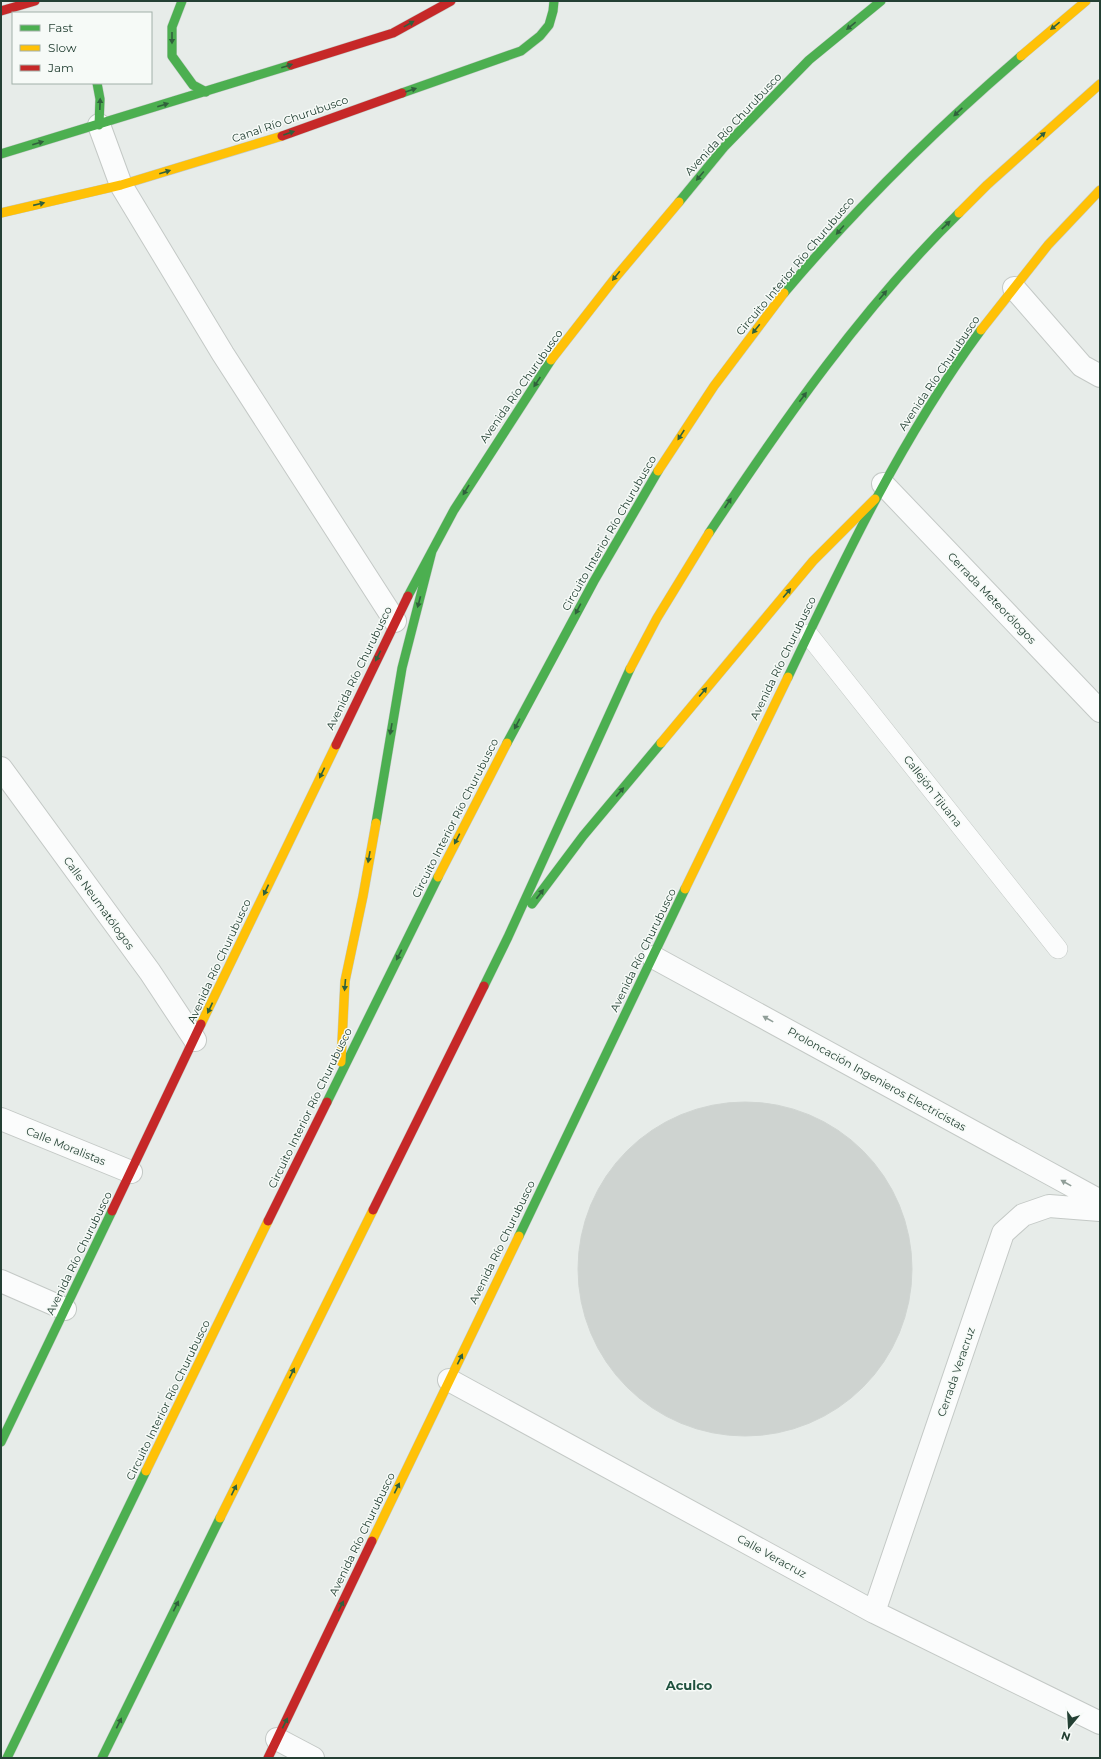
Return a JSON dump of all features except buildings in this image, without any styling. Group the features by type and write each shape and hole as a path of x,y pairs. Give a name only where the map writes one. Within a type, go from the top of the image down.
{"main road":[{"path":"1,11 36,1"},
{"path":"182,1 172,27 172,56 193,85 206,92"},
{"path":"1,154 206,92 393,33 451,1"},
{"name":"Canal Río Churubusco","path":"1,213 122,185 278,137 521,51 546,31 554,12 554,1"},
{"name":"Avenida Río Churubusco","path":"1,1442 395,621 432,551 466,492 559,349 615,278 725,146 809,60 881,1"},
{"name":"Circuito Interior Río Churubusco","path":"7,1758 341,1070 503,749 596,575 640,501 681,435 740,349 797,279 865,200 1019,56 1086,1"},
{"path":"19,6 30,12"},
{"path":"98,84 100,99 99,125"},
{"path":"102,1758 508,937 620,688 662,611 707,536 769,442 852,332 918,253 993,180 1100,84"},
{"name":"Avenida Río Churubusco","path":"268,1758 808,634 879,492 914,430 940,389 1014,288 1060,232 1097,198"},
{"path":"508,937 598,818 813,561 879,492"},
{"path":"341,1070 345,981 362,896 402,668 432,551"}],"street":[{"path":"99,125 122,185 223,354 395,621"},
{"path":"1014,288 1091,371 1100,390"},
{"name":"Cerrada Meteorólogos","path":"879,492 1100,711"},
{"name":"Calle Neumatólogos","path":"1,768 150,972 194,1040"},
{"name":"Proloncación Ingenieros Electricistas","path":"653,956 1100,1201"},
{"name":"Calle Moralistas","path":"1,1119 131,1172"},
{"name":"Cerrada Veracruz","path":"874,1612 1003,1233 1023,1215 1049,1206 1100,1210"},
{"path":"1,1281 65,1309"},
{"name":"Calle Veracruz","path":"449,1380 874,1612 1100,1722"},
{"path":"277,1739 313,1758"}],"lane":[{"name":"Callejón Tijuana","path":"808,634 1058,949"}],"traffic: fast":[{"path":"182,1 172,27 172,56 193,85 206,92"},
{"path":"402,93 521,51 540,36 549,25 554,1"},
{"path":"679,202 725,146 809,60 881,1"},
{"path":"784,293 869,199 928,140 1021,56"},
{"path":"1,154 291,65"},
{"path":"97,84 100,99 99,125"},
{"path":"709,533 795,407 857,326 923,249 959,213"},
{"path":"788,677 853,543 900,455 952,371 981,330"},
{"path":"408,596 454,510 551,360"},
{"path":"507,743 594,581 658,471"},
{"path":"376,823 402,668 432,551"},
{"path":"484,986 508,937 630,669"},
{"path":"532,904 583,836 661,743"},
{"path":"327,1102 438,877"},
{"path":"519,1236 685,889"},
{"path":"1,1442 112,1211"},
{"path":"7,1758 146,1471"},
{"path":"102,1758 220,1518"}],"traffic: slow":[{"path":"1021,56 1086,1"},
{"path":"959,213 987,185 1100,84"},
{"path":"1,213 121,185 282,136"},
{"path":"981,330 1048,245 1100,190"},
{"path":"551,360 615,278 679,202"},
{"path":"658,471 714,386 784,293"},
{"path":"661,743 813,561 875,499"},
{"path":"630,669 657,618 709,533"},
{"path":"685,889 788,677"},
{"path":"438,877 507,743"},
{"path":"201,1024 336,745"},
{"path":"341,1062 345,981 363,896 376,823"},
{"path":"220,1518 373,1210"},
{"path":"146,1471 268,1221"},
{"path":"372,1541 519,1236"}],"traffic: jam":[{"path":"1,11 35,1"},
{"path":"291,65 393,33 451,1"},
{"path":"282,136 402,93"},
{"path":"336,745 408,596"},
{"path":"373,1210 484,986"},
{"path":"112,1211 201,1024"},
{"path":"268,1221 327,1102"},
{"path":"268,1758 372,1541"}],"district":[{"name":"Aculco","path":"689,1685"}]}
